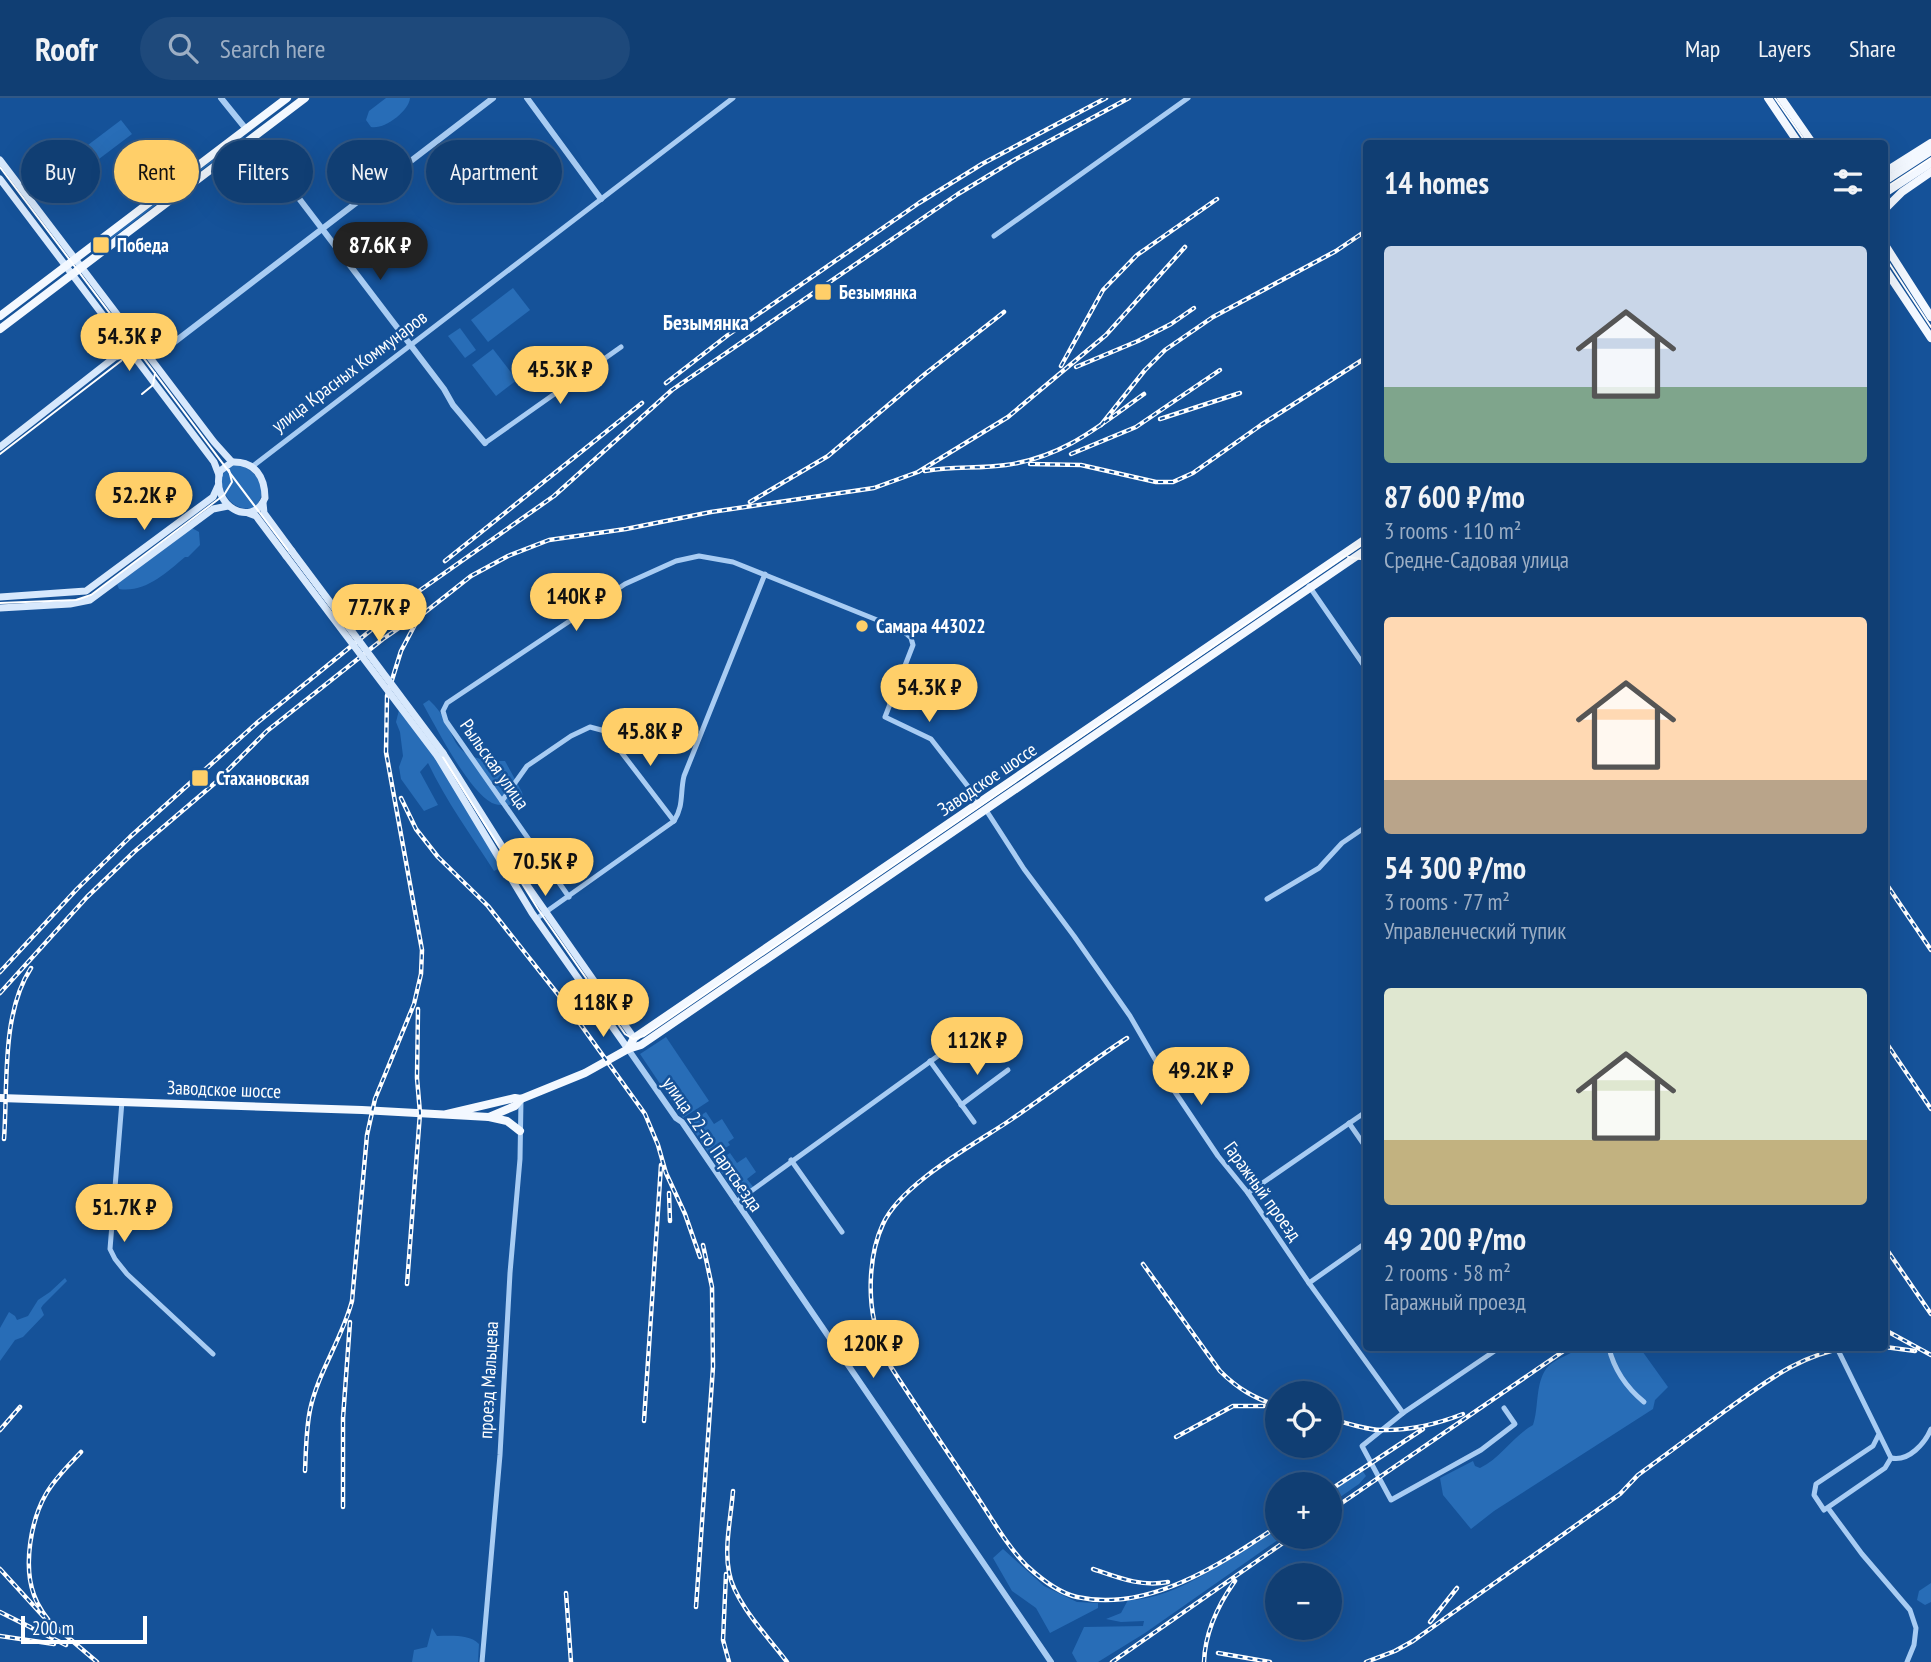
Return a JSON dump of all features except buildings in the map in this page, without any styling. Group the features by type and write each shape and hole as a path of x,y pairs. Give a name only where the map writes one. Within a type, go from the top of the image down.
{"main road":[{"path":"0,329 50,291 97,243 287,98"},
{"path":"79,263 103,251 305,98"},
{"path":"1768,98 1796,140"},
{"path":"1781,98 1810,140"},
{"path":"246,130 253,138"},
{"path":"1888,170 1931,143"},
{"path":"1888,179 1931,151"},
{"path":"0,160 232,462"},
{"path":"1888,191 1931,163"},
{"path":"1888,206 1902,192 1931,173"},
{"path":"0,179 214,462 219,475"},
{"path":"97,243 95,250 103,251"},
{"path":"1888,251 1931,317"},
{"path":"0,316 43,284 70,270"},
{"path":"1888,274 1931,337"},
{"path":"43,284 51,284 50,291"},
{"path":"0,447 116,357 150,356"},
{"path":"232,462 253,466 264,483 263,503 247,513 228,506 220,496 219,475 225,465 232,462"},
{"path":"0,597 86,591 213,497 218,486"},
{"name":"улица 22-го Партсъезда","path":"263,503 264,513 289,554"},
{"path":"0,608 70,604 90,600 213,509 228,506"},
{"name":"улица 22-го Партсъезда","path":"247,513 256,516 289,554 441,755 522,878 634,1038"},
{"name":"Заводское шоссе","path":"628,1049 634,1038 804,928 983,806 1308,584 1363,541"},
{"name":"Заводское шоссе","path":"1308,584 1363,551"},
{"name":"улица 22-го Партсъезда","path":"441,755 536,919 628,1049"},
{"name":"Заводское шоссе","path":"447,1114 514,1098 521,1099 584,1073 628,1049 641,1045 804,928"},
{"name":"Заводское шоссе","path":"0,1098 447,1114 458,1117 489,1117 515,1107 521,1099"},
{"path":"489,1117 507,1121 520,1131"}],"street":[{"path":"222,98 246,130"},
{"path":"150,356 164,350 493,98"},
{"path":"527,98 601,199"},
{"name":"улица Красных Коммунаров","path":"253,466 733,98"},
{"path":"994,236 1188,98"},
{"path":"253,138 485,443 621,347"},
{"name":"Рыльская улица","path":"569,897 446,721 443,711 447,703 625,584 676,561 699,556 713,557 765,574 902,630 911,638 913,645"},
{"path":"536,919 674,821 682,802 681,786 684,776 765,574"},
{"path":"1308,584 1363,664"},
{"name":"Гаражный проезд","path":"913,645 885,717 931,739 983,806 1024,869 1130,1016 1167,1080 1218,1156 1248,1193 1403,1413"},
{"path":"502,802 525,768 570,736 590,727 605,732 674,821"},
{"path":"1267,899 1319,868 1342,843 1363,829"},
{"path":"736,1202 960,1040"},
{"name":"улица 22-го Партсъезда","path":"628,1049 676,1118 682,1122 1051,1662"},
{"path":"930,1061 974,1122"},
{"path":"961,1105 1008,1070"},
{"name":"проезд Мальцева","path":"482,1662 500,1443 519,1168 521,1099"},
{"path":"122,1101 110,1249 127,1274 213,1354"},
{"path":"1248,1193 1363,1114"},
{"path":"1349,1123 1363,1143"},
{"path":"791,1160 842,1232"},
{"path":"1309,1283 1363,1245"},
{"path":"1493,1351 1403,1413 1362,1446 1391,1500 1481,1450 1514,1424 1504,1408"},
{"path":"1610,1351 1612,1362 1628,1388 1644,1402"},
{"path":"1838,1351 1891,1458"},
{"path":"1891,1458 1899,1459 1926,1442 1931,1429"},
{"path":"1879,1434 1873,1446 1815,1486 1814,1495 1824,1510 1885,1468 1891,1458"},
{"path":"1828,1507 1862,1554 1910,1610 1916,1628 1914,1645 1907,1662"}],"shaded area":[{"path":"386,98 410,98 409,103 395,118 382,126 371,127 366,120 369,111"},
{"path":"121,120 132,134 124,140 114,140 114,148 100,158 100,140 95,140"},
{"path":"156,203 158,203 99,248"},
{"path":"513,288 530,310 488,342 471,320"},
{"path":"460,328 476,350 465,358 448,336"},
{"path":"493,349 517,380 496,396 472,365"},
{"path":"238,464 251,471 260,481 261,494 255,508 241,508 226,496 221,476 230,466"},
{"path":"192,528 199,532 200,545 188,557 146,585 119,589 117,584"},
{"path":"429,700 462,750 485,760 505,761 522,792 524,802 512,805 492,803 473,786 423,704"},
{"path":"399,710 434,753 502,867 494,871 428,763 420,772 438,805 424,811 401,779 399,767 403,756 396,722"},
{"path":"666,1037 709,1101 683,1118 640,1054"},
{"path":"706,1112 714,1124 722,1119 734,1138 728,1142 730,1145 711,1157 689,1123"},
{"path":"730,1153 737,1163 746,1157 756,1172 747,1179 754,1188 739,1198 715,1163"},
{"path":"65,1278 67,1281 41,1308 44,1315 23,1337 15,1340 0,1361 0,1328 9,1312 17,1320 28,1316 38,1300"},
{"path":"1574,1351 1642,1351 1668,1387 1655,1400 1653,1409 1494,1511 1471,1529 1443,1495 1440,1478 1473,1461 1475,1466 1480,1468 1533,1425 1540,1382 1546,1369"},
{"path":"1362,1470 1366,1476 1342,1496 1342,1484"},
{"path":"1265,1536 1265,1549 1145,1633 1098,1662 1077,1662 1072,1653 1084,1627 1143,1626 1144,1621 1121,1622 1106,1619 1121,1613 1128,1600 1166,1593"},
{"path":"1003,1549 1044,1586 1077,1602 1098,1603 1098,1608 1050,1633 1036,1608 1012,1591 993,1558"},
{"path":"1931,1583 1931,1602 1925,1605 1917,1600 1919,1591"},
{"path":"432,1628 437,1636 460,1636 475,1641 479,1644 478,1662 412,1662 414,1650 427,1647"}],"tram line":[{"path":"1775,98 1804,140"},
{"path":"1888,186 1931,158"},
{"path":"0,167 441,754 538,909 625,1034 633,1039 644,1036 1363,544"},
{"path":"1888,262 1931,327"},
{"path":"0,454 121,361 129,349 130,338"},
{"path":"142,394 153,385 155,373"},
{"path":"0,603 76,600 91,595 224,495 232,482 229,470"},
{"path":"1348,557 1363,559"}],"railway":[{"path":"666,383 728,335 919,203 982,164 1106,98"},
{"path":"0,972 77,889 130,837 258,722 419,591 554,496 672,390 958,194 1016,159 1129,98"},
{"path":"1061,366 1103,290 1137,255 1217,199"},
{"path":"1101,425 1145,370 1165,350 1213,317 1336,251 1363,233"},
{"path":"305,1471 310,1410 352,1301 367,1135 375,1099 414,1004 421,974 422,950 386,752 387,696 401,651 419,617 471,576 508,556 549,540 874,488 918,472 1008,417 1106,335 1185,247"},
{"path":"1076,367 1138,341 1171,324 1194,308"},
{"path":"750,502 828,456 1004,312"},
{"path":"1030,464 1081,465 1156,482 1173,482 1193,473 1261,425 1363,360"},
{"path":"1071,454 1136,427 1220,370"},
{"path":"1160,419 1240,393"},
{"path":"925,471 1006,465 1046,455 1080,438 1144,394"},
{"path":"445,561 642,403"},
{"path":"0,993 87,897 134,852 215,783 267,731 383,639 418,615"},
{"path":"401,798 416,829 438,857 488,906 568,1007 645,1114 700,1257"},
{"path":"1888,886 1931,950"},
{"path":"4,1139 10,1028 21,986 31,968"},
{"path":"407,1284 420,1113 417,1078 418,1009"},
{"path":"1127,1038 1009,1121 939,1166 905,1194 892,1209 880,1230 872,1263 872,1312 881,1345 891,1367 1005,1540 1027,1566 1063,1592 1077,1597 1104,1600 1157,1592 1208,1569 1265,1534"},
{"path":"1888,1045 1931,1109"},
{"path":"644,1421 661,1165"},
{"path":"669,1193 670,1221"},
{"path":"696,1607 713,1367 712,1287 703,1245"},
{"path":"1888,1251 1931,1314"},
{"path":"1143,1264 1220,1371 1233,1383 1265,1401"},
{"path":"343,1507 343,1418 350,1322"},
{"path":"1888,1332 1931,1355"},
{"path":"1888,1347 1915,1351"},
{"path":"1342,1503 1564,1351"},
{"path":"1366,1662 1413,1641 1620,1494 1638,1475 1768,1381 1799,1363 1831,1351"},
{"path":"1176,1437 1233,1406 1264,1406"},
{"path":"0,1430 20,1407"},
{"path":"1342,1422 1372,1429 1396,1430 1463,1414"},
{"path":"1342,1482 1423,1429"},
{"path":"54,1627 34,1595 29,1570 30,1543 36,1517 46,1494 81,1452"},
{"path":"733,1491 727,1552 732,1583 745,1607 787,1662"},
{"path":"1112,1662 1274,1549"},
{"path":"0,1569 43,1616 97,1662"},
{"path":"1093,1569 1139,1582 1168,1582"},
{"path":"726,1574 723,1640 729,1662"},
{"path":"1204,1662 1214,1619 1235,1581"},
{"path":"1430,1622 1457,1588"},
{"path":"566,1593 571,1662"},
{"path":"0,1612 66,1645"},
{"path":"0,1636 54,1644"},
{"path":"1218,1653 1270,1662"}],"place":[{"name":"Победа","path":"101,245"},
{"name":"Безымянка","path":"823,292"},
{"name":"Самара 443022","path":"862,626"},
{"name":"Стахановская","path":"200,778"}],"district":[{"name":"Безымянка","path":"706,322"}]}
